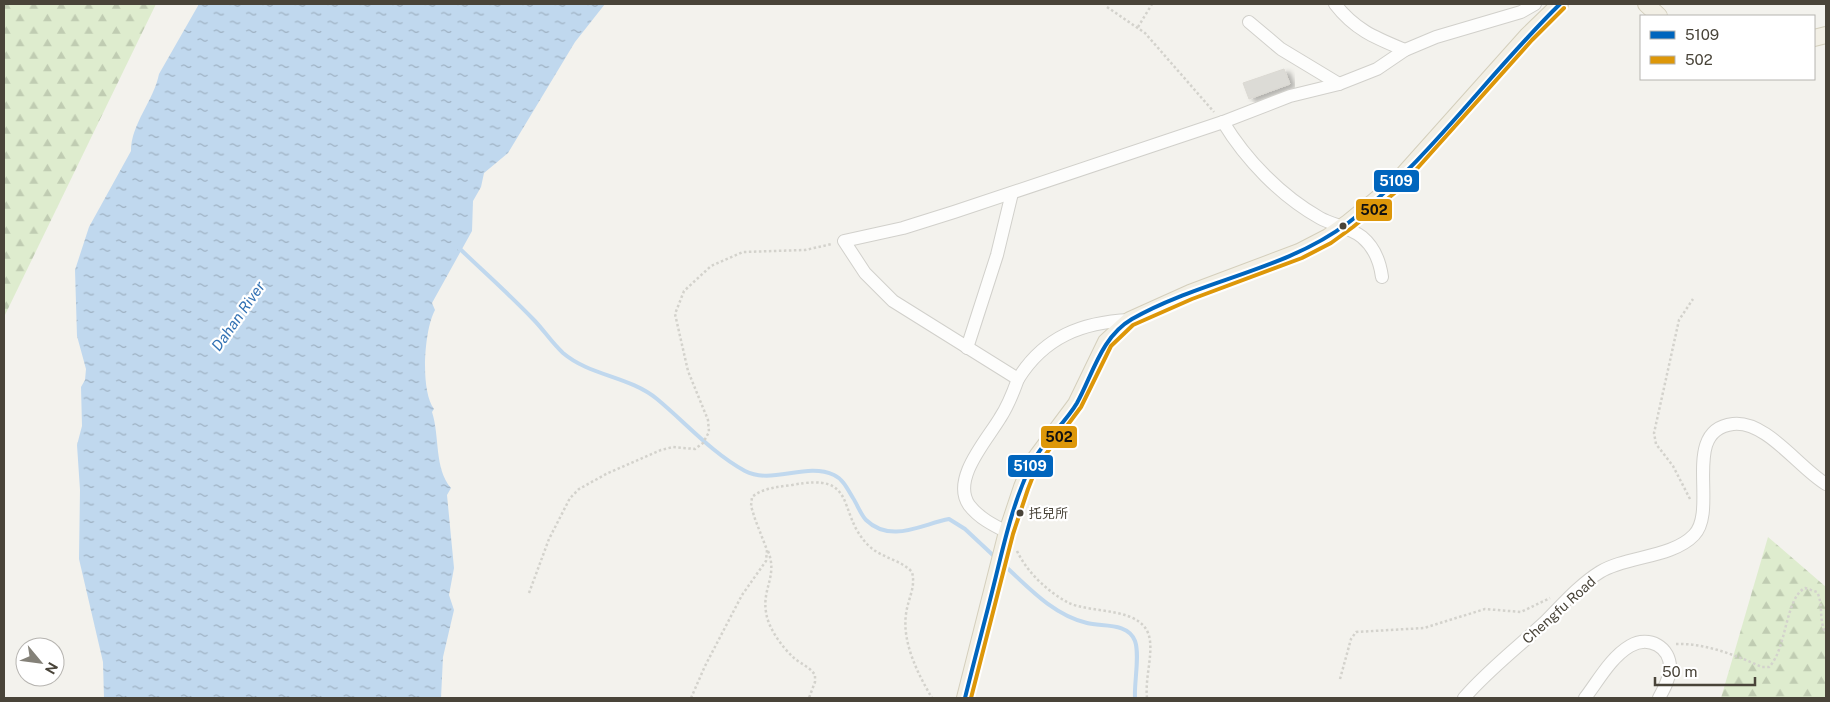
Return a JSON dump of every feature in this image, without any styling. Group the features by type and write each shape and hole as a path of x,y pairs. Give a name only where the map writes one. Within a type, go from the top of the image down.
{"main road":[{"path":"965,698 1007,532 1032,463 1076,404 1106,342 1130,320 1190,292 1298,252 1342,228 1393,186 1526,36 1560,4"},
{"path":"1646,4 1658,15"}],"street":[{"path":"1335,4 1349,21 1374,37 1405,50"},
{"path":"1018,379 893,301 881,291 844,241 903,228 1223,122 1290,96 1339,84 1377,69 1405,50 1436,37 1521,12 1535,4"},
{"path":"1249,22 1281,49 1339,84"},
{"path":"1223,122 1234,140 1264,174 1320,218 1362,237 1380,260 1382,277"},
{"path":"967,348 996,255 1012,193"},
{"path":"1007,532 984,519 969,504 964,492 965,479 975,457 1009,402 1018,379 1035,355 1058,338 1084,327 1109,321 1130,320"},
{"path":"1700,523 1703,507 1702,472 1704,451 1711,437 1720,428 1733,423 1745,424 1761,431 1826,484"},
{"name":"Chengfu Road","path":"1464,698 1599,573 1682,543 1693,536 1700,523"},
{"path":"1585,698 1619,654 1631,645 1644,642 1655,643 1668,656 1670,668 1668,680 1659,698"}],"path":[{"path":"1138,28 1152,4"},
{"path":"1107,7 1145,32 1223,122"},
{"path":"528,593 548,539 570,498 579,489 661,450 672,448 695,449 704,443 709,432 708,420 688,371 675,314 684,291 711,266 743,252 805,250 844,241"},
{"path":"1693,299 1679,320 1654,433 1656,444 1682,481 1700,523"},
{"path":"809,698 815,682 815,675 784,647 770,625 766,612 766,599 773,563 751,506 752,497 760,490 803,482 825,482 835,488 844,497 857,531 867,545 883,557 907,566 912,572 913,592 906,614 908,636 912,656 922,681 932,698"},
{"path":"1007,532 1024,565 1067,602 1088,610 1131,616 1144,624 1150,641 1146,676 1147,698"},
{"path":"691,698 705,666 742,595 766,561 767,550"},
{"path":"1662,648 1670,644 1686,644 1717,650 1762,667 1769,667 1778,654 1796,597 1805,588 1817,592 1821,600 1823,629 1826,633"},
{"path":"1340,679 1351,639 1356,632 1424,628 1486,609 1521,612 1555,594"}],"green space":[{"path":"4,4 156,4 4,317"},
{"path":"1768,537 1826,587 1826,698 1721,698"}],"water":[{"name":"Dahan River","path":"199,4 605,4 575,42 508,153 484,173 481,187 473,201 472,231 432,303 435,310 428,331 425,375 427,389 434,409 432,412 442,471 451,488 447,495 454,568 449,595 454,610 443,657 441,698 104,698 103,662 79,559 80,490 77,445 82,426 81,387 85,380 86,369 77,336 75,270 89,227 131,151 135,131 153,93 159,74"}],"building":[{"path":"1284,69 1290,84 1249,99 1243,83"}],"waterway":[{"path":"459,248 537,323 563,353 585,367 646,391 668,408 721,456 745,471 755,475 766,476 812,471 834,475 845,485 864,518 876,527 896,532 949,519 965,529 996,558"},
{"path":"1003,564 1032,591 1063,614 1087,623 1121,628 1132,635 1137,654 1135,698"}],"transit line":[{"name":"5109","path":"965,698 1007,534 1025,478 1041,449 1077,403 1099,357 1113,336 1132,319 1158,306 1185,294 1297,253 1348,223 1377,199 1431,146 1533,31 1560,4"},
{"name":"502","path":"971,698 1013,534 1037,466 1081,407 1111,346 1133,325 1192,299 1302,258 1331,243 1353,227 1397,191 1532,40 1564,8"}],"place":[{"name":"托兒所","path":"1020,513"}]}
